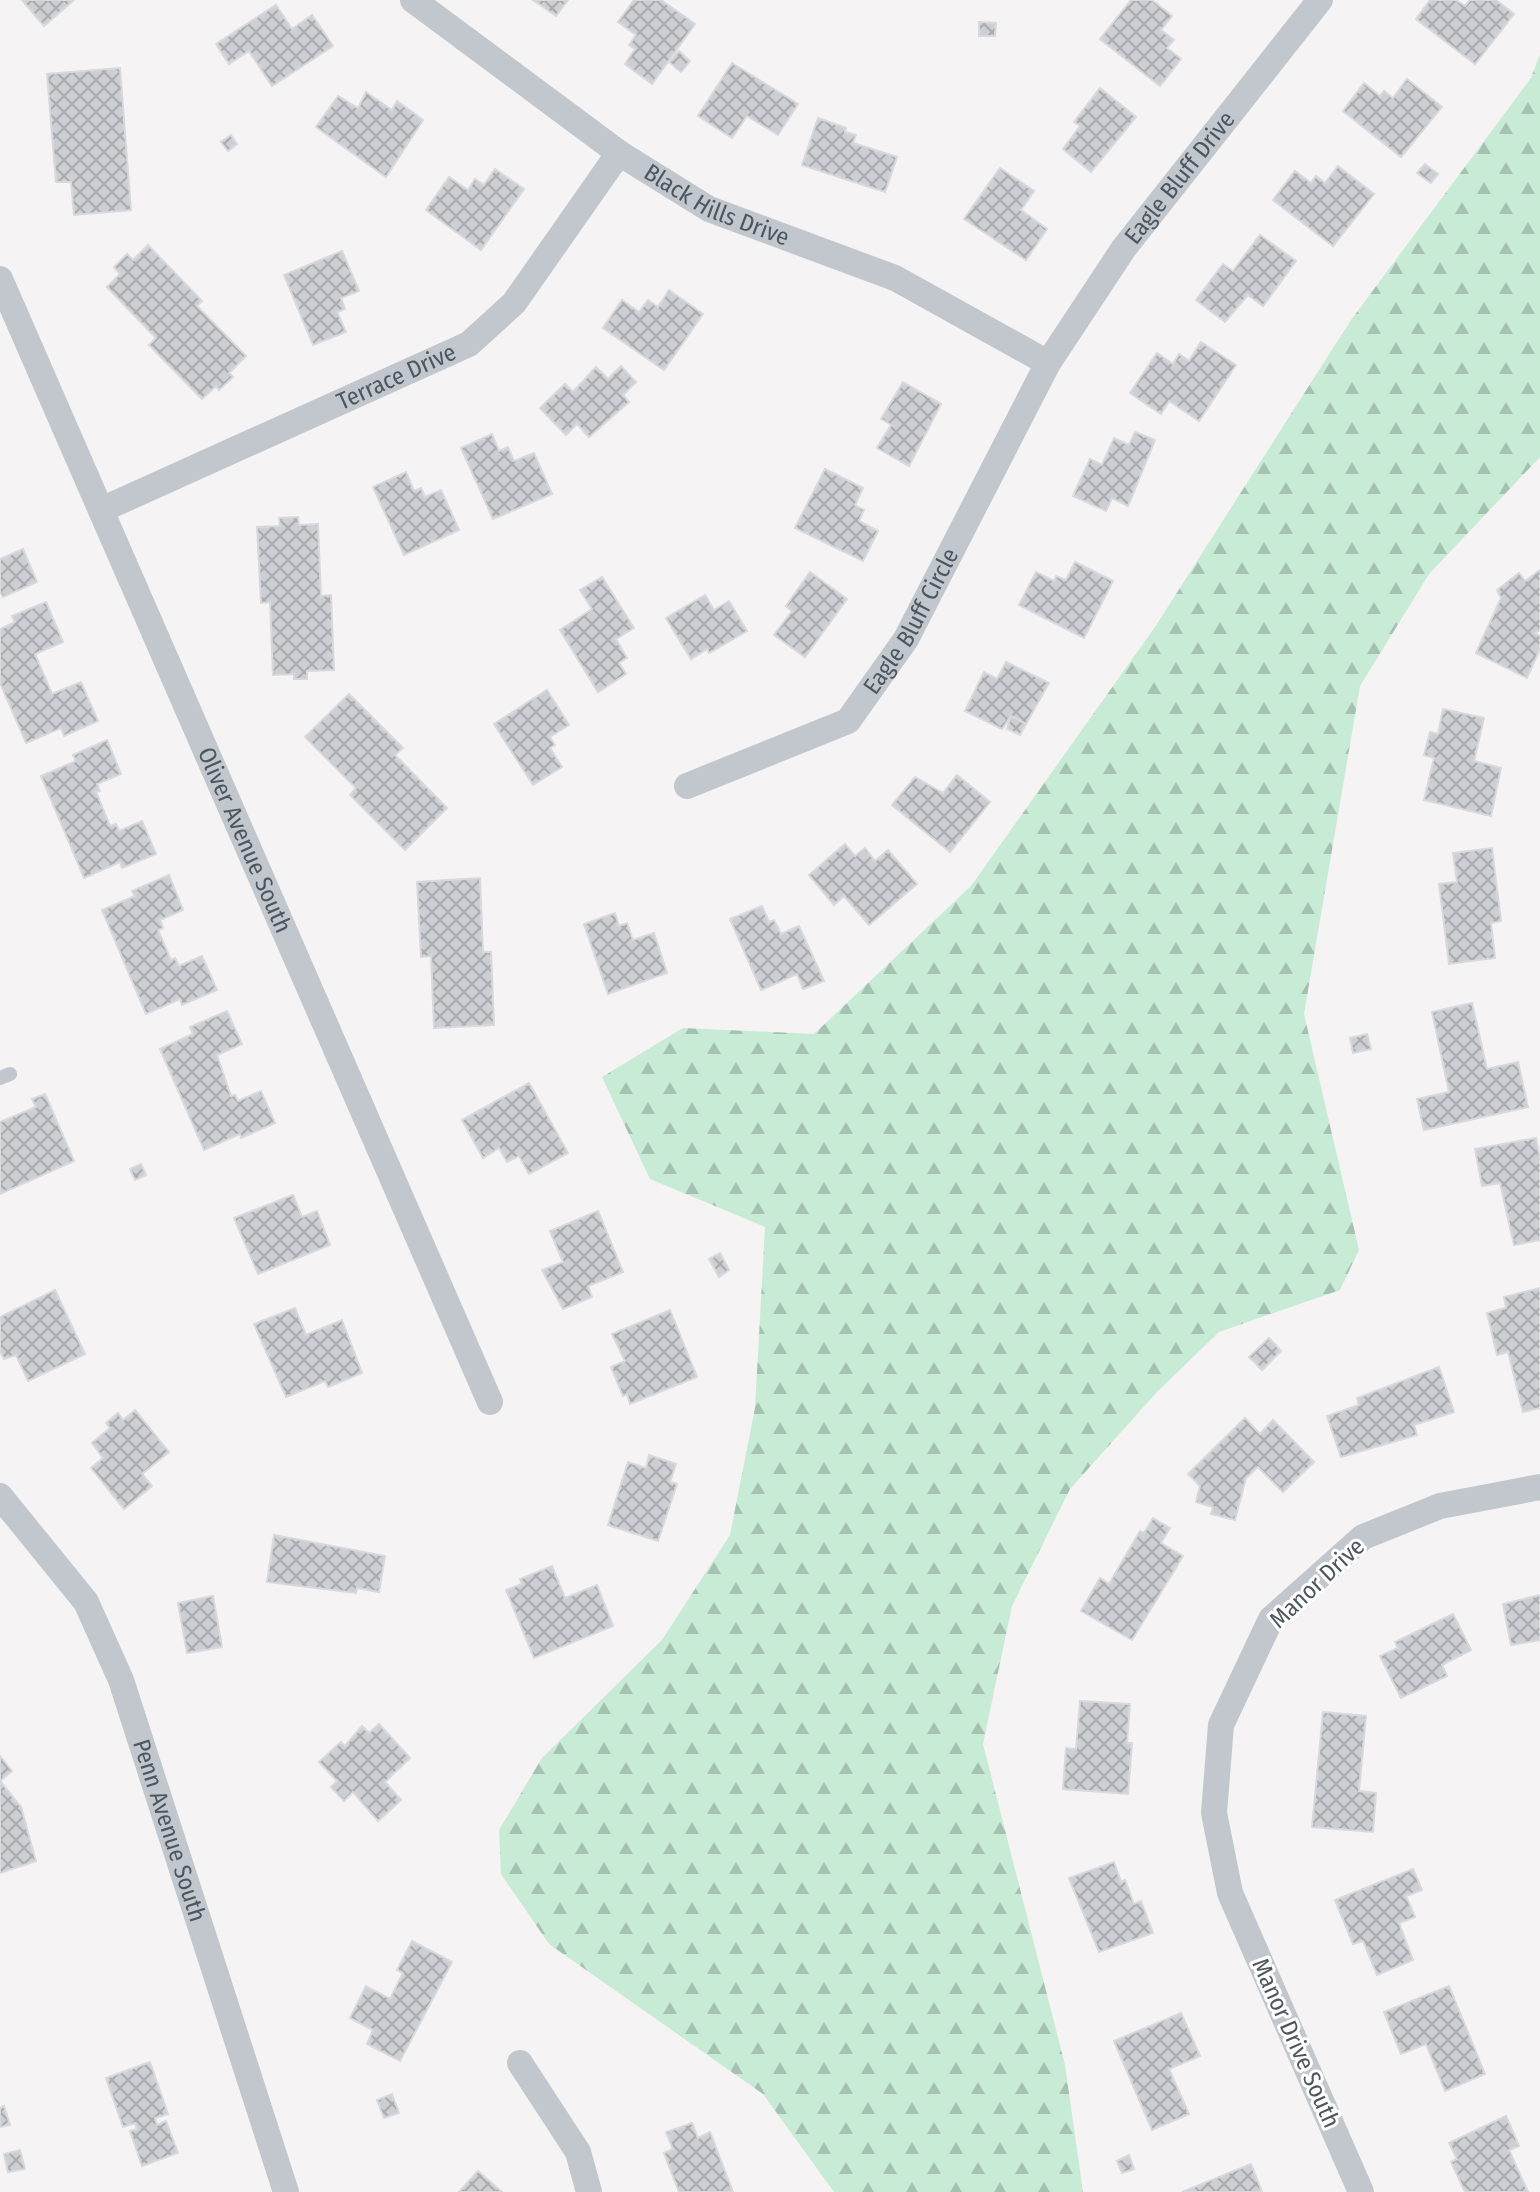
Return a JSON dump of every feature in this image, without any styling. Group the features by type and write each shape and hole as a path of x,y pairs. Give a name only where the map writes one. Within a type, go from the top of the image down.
{"street":[{"name":"Black Hills Drive","path":"413,0 619,153 709,209 895,278 1048,363"},
{"name":"Eagle Bluff Drive","path":"1048,363 1124,248 1320,0"},
{"name":"Terrace Drive","path":"101,510 469,344 514,303 619,153"},
{"name":"Oliver Avenue South","path":"0,279 490,1402"},
{"name":"Eagle Bluff Circle","path":"687,786 848,721 906,639 1048,363"},
{"name":"Manor Drive","path":"1230,1893 1214,1813 1221,1725 1271,1619 1363,1537 1440,1506 1540,1487"},
{"name":"Penn Avenue South","path":"0,1496 86,1602 121,1680 286,2192"},
{"name":"Manor Drive South","path":"1230,1893 1361,2192"},
{"path":"520,2063 578,2152 589,2192"}],"green space":[{"path":"1540,54 1540,457 1429,574 1360,686 1304,1014 1359,1250 1340,1290 1219,1332 1157,1392 1070,1489 1012,1606 983,1744 1065,2065 1083,2192 834,2192 763,2094 549,1944 501,1874 499,1830 542,1758 662,1640 730,1535 755,1408 765,1227 650,1179 602,1077 683,1028 814,1034 971,886 1155,627 1351,320 1531,78"}],"building":[{"path":"22,0 74,0 44,26"},
{"path":"533,0 568,0 556,16"},
{"path":"634,0 661,0 695,24 652,84 625,64 635,49 629,45 636,35 618,22"},
{"path":"1131,0 1152,0 1172,16 1161,30 1174,40 1167,48 1181,59 1160,86 1100,39"},
{"path":"1430,0 1456,0 1465,6 1470,0 1496,0 1514,14 1475,64 1416,19"},
{"path":"276,5 292,29 312,15 333,46 272,86 249,51 229,64 216,44"},
{"path":"979,22 996,23 995,36 979,36"},
{"path":"679,51 690,61 681,72 669,62"},
{"path":"732,63 798,104 778,135 747,116 732,138 698,116"},
{"path":"120,68 131,210 74,215 71,182 56,182 47,74"},
{"path":"1407,79 1442,107 1401,157 1343,111 1364,83 1380,96 1384,91 1393,98"},
{"path":"1100,88 1136,117 1091,172 1063,149 1080,126 1074,122"},
{"path":"366,92 392,110 397,101 423,120 386,177 316,127 338,96 358,108"},
{"path":"818,118 856,135 853,143 897,157 885,192 802,165"},
{"path":"231,135 237,144 228,151 221,142"},
{"path":"1425,164 1438,174 1431,183 1417,173"},
{"path":"1338,166 1374,194 1333,246 1273,200 1295,171 1311,183 1316,176 1325,183"},
{"path":"1000,168 1034,191 1021,210 1047,229 1026,260 964,219"},
{"path":"495,169 524,189 481,250 426,210 449,177 468,190 475,179 484,185"},
{"path":"1260,235 1296,261 1263,306 1248,295 1225,322 1196,300 1223,264 1233,271"},
{"path":"148,245 202,301 197,306 246,356 229,373 233,377 219,390 216,386 202,399 149,345 156,338 107,287 120,274 114,267 127,254 133,260"},
{"path":"342,251 359,291 341,298 345,309 337,312 346,332 313,345 284,275"},
{"path":"669,290 703,314 664,370 603,328 622,300 639,312 648,300 658,307"},
{"path":"1201,342 1236,365 1199,421 1169,401 1161,414 1130,393 1157,353 1173,364 1179,354 1189,361"},
{"path":"621,366 636,382 623,395 629,402 589,437 577,424 566,435 540,408 565,384 573,392 596,367 608,379"},
{"path":"903,382 941,404 909,466 877,448 891,425 881,419"},
{"path":"1135,432 1155,440 1128,506 1112,498 1106,511 1073,496 1090,459 1102,465 1114,438 1129,445"},
{"path":"492,434 499,451 508,447 514,461 534,453 552,494 493,519 461,448"},
{"path":"825,469 863,488 855,505 864,510 859,521 878,531 863,561 795,528"},
{"path":"406,472 414,491 421,488 425,497 441,490 459,530 404,555 373,487"},
{"path":"298,517 299,525 318,524 321,596 331,595 334,670 307,671 307,679 294,679 294,674 273,675 270,602 261,603 257,527 280,526 279,518"},
{"path":"23,549 37,582 3,597 0,592 0,559"},
{"path":"1075,562 1113,581 1084,638 1019,605 1036,572 1054,581 1056,576 1066,580"},
{"path":"1540,570 1540,630 1535,633 1540,636 1540,649 1527,678 1476,653 1501,598 1497,590 1519,573 1525,581"},
{"path":"810,572 847,599 805,657 774,635 792,611 786,606"},
{"path":"602,577 634,628 616,639 627,658 619,663 626,674 598,692 560,630 592,609 580,590"},
{"path":"705,595 714,610 729,601 747,631 709,653 707,649 691,659 666,618"},
{"path":"46,602 63,642 35,654 52,694 81,682 98,721 64,736 61,728 26,743 0,683 0,629 15,622 12,616"},
{"path":"1006,662 1049,683 1026,724 1011,716 1002,729 965,711 984,672 997,679"},
{"path":"547,690 569,725 550,737 555,745 550,748 562,767 533,785 494,724"},
{"path":"349,694 403,748 395,755 447,808 405,850 350,795 356,788 305,737"},
{"path":"1443,709 1484,718 1474,761 1501,768 1491,816 1424,800 1434,758 1424,755 1430,732 1438,734"},
{"path":"1011,716 1026,724 1020,735 1007,729"},
{"path":"107,740 121,774 97,784 100,791 96,792 110,826 116,824 119,831 142,821 156,854 122,868 120,862 84,878 41,776 76,761 73,755"},
{"path":"957,775 990,802 950,852 892,805 915,777 943,793"},
{"path":"845,844 855,856 865,848 875,861 888,850 917,884 869,925 844,896 834,905 809,875"},
{"path":"1492,848 1501,921 1491,923 1495,958 1449,964 1439,884 1457,882 1453,853"},
{"path":"169,875 183,910 160,920 163,928 158,930 171,960 175,958 179,966 202,956 217,990 182,1005 180,999 146,1014 102,910 135,896 132,891"},
{"path":"480,878 483,952 491,952 494,1025 434,1028 431,956 421,957 417,882"},
{"path":"762,906 769,922 774,920 781,934 799,926 824,981 803,989 797,974 761,990 730,919"},
{"path":"615,913 619,926 627,923 633,940 654,933 667,973 608,994 584,924"},
{"path":"1472,1003 1487,1069 1518,1062 1528,1107 1424,1130 1417,1099 1449,1092 1432,1012"},
{"path":"227,1011 242,1044 217,1055 231,1096 235,1095 238,1101 261,1091 275,1123 204,1150 160,1049 193,1034 190,1027"},
{"path":"1367,1034 1371,1049 1353,1053 1350,1038"},
{"path":"529,1083 568,1153 529,1174 519,1156 507,1162 499,1148 483,1158 462,1120"},
{"path":"45,1094 74,1161 0,1194 0,1122 36,1107 32,1099"},
{"path":"1536,1138 1540,1159 1540,1240 1514,1245 1500,1183 1482,1186 1475,1149"},
{"path":"141,1164 146,1175 135,1180 130,1169"},
{"path":"293,1195 302,1217 317,1211 330,1245 258,1274 234,1218"},
{"path":"598,1211 623,1272 588,1286 592,1297 563,1309 542,1270 563,1262 550,1231"},
{"path":"720,1253 729,1270 719,1277 709,1259"},
{"path":"1540,1288 1540,1408 1523,1412 1508,1352 1497,1355 1487,1313 1506,1308 1504,1297"},
{"path":"55,1290 85,1354 28,1381 16,1355 4,1359 0,1351 0,1317"},
{"path":"295,1308 306,1335 342,1320 362,1373 328,1387 325,1381 286,1397 254,1324"},
{"path":"670,1310 697,1377 630,1404 627,1394 623,1396 611,1367 625,1361 612,1334"},
{"path":"1269,1338 1281,1351 1262,1370 1249,1357"},
{"path":"1439,1367 1454,1412 1414,1425 1417,1435 1341,1457 1327,1416 1359,1405 1357,1398"},
{"path":"135,1410 169,1452 142,1474 152,1486 124,1509 91,1468 103,1458 92,1443 110,1428 106,1423 118,1413 123,1420"},
{"path":"1245,1418 1260,1434 1273,1420 1314,1462 1283,1492 1258,1467 1246,1478 1235,1520 1211,1514 1213,1507 1196,1502 1200,1486 1188,1474"},
{"path":"649,1455 676,1464 670,1482 677,1484 658,1541 608,1525 628,1462 646,1468"},
{"path":"1153,1518 1170,1528 1161,1543 1183,1556 1132,1640 1081,1611 1100,1578 1109,1584 1140,1531 1144,1533"},
{"path":"274,1535 385,1556 379,1592 357,1588 356,1593 267,1582"},
{"path":"552,1566 565,1598 597,1585 613,1626 534,1658 506,1590 522,1584 520,1579"},
{"path":"1540,1595 1540,1640 1511,1645 1503,1604"},
{"path":"213,1596 222,1647 187,1653 178,1603"},
{"path":"1453,1614 1471,1650 1442,1665 1447,1676 1401,1698 1380,1656 1398,1648 1395,1642"},
{"path":"1080,1701 1130,1704 1127,1743 1132,1743 1128,1794 1063,1789 1066,1748 1076,1749"},
{"path":"1323,1712 1366,1716 1359,1791 1376,1793 1373,1832 1312,1827"},
{"path":"379,1724 410,1758 385,1782 401,1800 378,1821 353,1792 344,1801 331,1787 337,1781 319,1762 341,1742 345,1746 362,1726 369,1733"},
{"path":"0,1756 12,1771 0,1781"},
{"path":"0,1781 21,1807 36,1861 0,1873"},
{"path":"1114,1862 1134,1904 1141,1901 1153,1933 1099,1952 1069,1878"},
{"path":"1413,1869 1422,1890 1406,1896 1415,1917 1399,1923 1413,1960 1377,1975 1363,1941 1353,1944 1335,1900"},
{"path":"412,1941 452,1962 400,2061 367,2044 373,2030 350,2018 366,1986 390,1999 403,1973 397,1970"},
{"path":"1449,1986 1485,2074 1445,2091 1426,2044 1401,2054 1384,2012"},
{"path":"1181,2013 1200,2056 1169,2069 1189,2114 1152,2130 1114,2041"},
{"path":"150,2062 168,2114 155,2118 157,2125 166,2121 178,2153 142,2166 130,2131 137,2129 135,2123 123,2127 106,2078"},
{"path":"392,2094 399,2113 384,2118 377,2100"},
{"path":"4,2106 10,2125 0,2127 0,2108"},
{"path":"1506,2116 1519,2146 1509,2150 1528,2192 1465,2192 1451,2162 1457,2159 1449,2143"},
{"path":"692,2123 698,2138 710,2132 733,2192 679,2192 664,2153 673,2149 666,2132"},
{"path":"20,2150 25,2169 8,2172 4,2154"},
{"path":"1129,2155 1134,2169 1122,2173 1117,2161"},
{"path":"1251,2164 1262,2192 1182,2192"},
{"path":"478,2171 502,2192 459,2192"}]}
